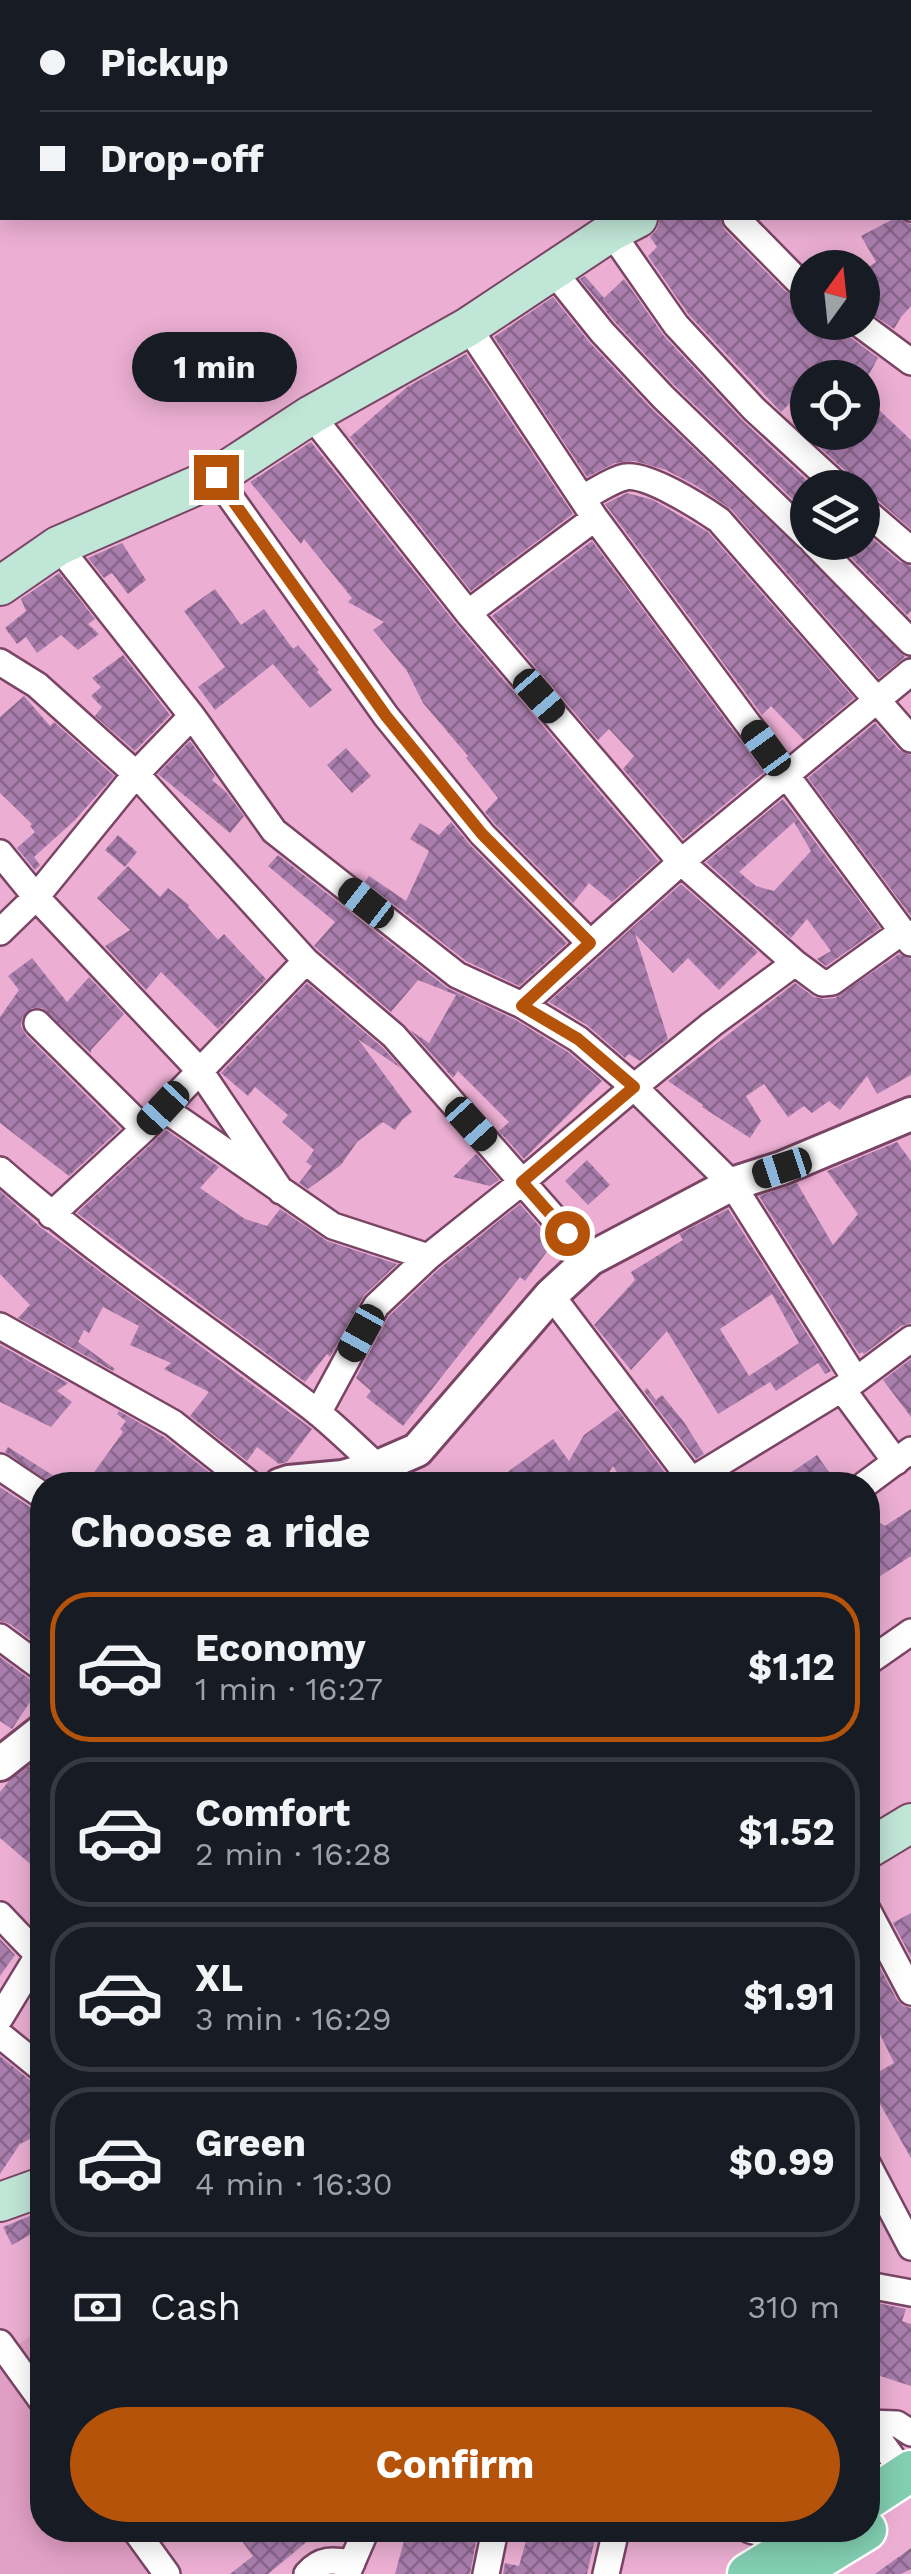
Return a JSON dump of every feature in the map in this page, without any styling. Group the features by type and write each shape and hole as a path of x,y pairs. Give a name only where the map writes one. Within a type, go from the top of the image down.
{"main road":[{"path":"0,586 58,546 216,477 311,415 468,327 624,225"},
{"path":"880,1841 911,1823"},
{"path":"0,2202 30,2191"},
{"path":"880,2494 909,2483"},
{"path":"880,2515 909,2483"},
{"path":"779,2548 808,2542"}],"street":[{"path":"738,220 790,273"},
{"path":"624,225 676,324 754,408 821,470"},
{"path":"554,271 602,332 663,397 790,521"},
{"path":"311,415 468,613 681,862 795,963 822,983 832,982 907,937 589,508 468,327"},
{"path":"880,339 911,362"},
{"path":"468,613 621,478 632,476 690,501 720,520 911,739"},
{"path":"216,477 386,716 482,834 590,943"},
{"path":"880,523 911,550"},
{"path":"58,546 192,716 274,831 457,975 578,1039 634,1087 732,1184 849,1385 904,1456 880,1473"},
{"path":"830,560 911,642"},
{"path":"0,662 37,685 136,774 306,961 394,1036 590,1258"},
{"path":"522,1006 681,862 911,672"},
{"path":"0,932 36,896 136,774 192,716"},
{"path":"0,853 200,1071 281,1191"},
{"path":"51,1215 144,1128 306,961"},
{"path":"318,1413 376,1306 428,1257 634,1087 795,963"},
{"path":"36,1024 144,1128"},
{"path":"163,1108 332,1226 428,1257"},
{"path":"364,1472 417,1450 551,1295 590,1258 732,1184 782,1168 911,1114"},
{"path":"0,1170 51,1215 318,1413 378,1467"},
{"path":"551,1295 681,1472"},
{"path":"0,1326 173,1422 235,1472"},
{"path":"709,1472 849,1385 911,1339"},
{"path":"0,1467 30,1488"},
{"path":"880,1654 911,1632"},
{"path":"0,1637 30,1659"},
{"path":"0,1764 30,1740"},
{"path":"0,1915 30,1943"},
{"path":"880,1934 911,1992"},
{"path":"0,2018 30,1968"},
{"path":"0,2034 30,2059"},
{"path":"880,2188 911,2246"},
{"path":"880,2287 911,2293"},
{"path":"0,2342 30,2385"},
{"path":"880,2423 897,2424 911,2433"},
{"path":"880,2440 909,2483"},
{"path":"144,2542 167,2574"},
{"path":"307,2574 330,2559 349,2569 361,2542"},
{"path":"486,2574 493,2542"},
{"path":"606,2574 613,2542"}],"shaded area":[{"path":"0,2336 11,2350 30,2336 30,2542 167,2542 155,2551 171,2574 0,2574"}],"building":[{"path":"659,220 721,220 724,229 790,294 790,340 854,340 878,358 790,360 790,403 781,412 689,315 648,256 657,247 650,237"},
{"path":"891,220 911,224 911,306 894,329 880,319 880,250 869,250 861,236"},
{"path":"585,276 604,298 624,279 664,336 742,420 796,470 790,470 790,497 675,386 580,279"},
{"path":"553,297 651,408 790,540 790,560 810,560 905,657 879,678 731,509 695,485 666,470 635,461 615,463 587,477 494,337"},
{"path":"466,354 573,514 471,591 340,425 350,437 407,387"},
{"path":"880,411 911,440 911,529 880,502 880,470 844,470 822,450 880,450"},
{"path":"311,442 456,624 658,861 612,902 589,883 573,903 494,823 485,812 498,798 423,703 407,671 373,630 384,622 348,602 352,598 304,539 301,544 250,482"},
{"path":"627,493 653,500 708,532 854,698 804,740 771,706 762,715 605,504"},
{"path":"592,541 764,772 683,839 623,769 634,756 609,729 598,740 492,616"},
{"path":"122,543 146,580 128,594 112,573 104,578 88,558"},
{"path":"880,545 911,566 911,611 907,615 854,560 880,560"},
{"path":"59,573 95,619 88,624 99,634 78,650 61,635 37,653 26,637 17,644 5,628 26,611 21,599"},
{"path":"215,589 241,625 264,609 293,649 298,645 332,690 310,708 273,664 215,710 198,687 225,667 184,611"},
{"path":"123,655 170,715 135,751 95,716 102,707 91,696 101,687 92,678"},
{"path":"24,696 50,726 54,722 114,776 75,820 34,857 40,865 35,870 17,848 35,832 32,824 0,793 0,717"},
{"path":"875,723 899,750 911,755 911,916 808,778"},
{"path":"190,741 215,776 212,780 244,816 230,833 158,774"},
{"path":"346,748 371,776 352,793 327,765"},
{"path":"783,799 880,928 826,966 817,959 831,951 807,919 791,938 706,862","holes":["794,822 811,851 774,891 756,886 739,872"]},
{"path":"451,822 567,943 519,986 466,961 365,882 369,876 406,901 429,851 410,839 420,823 439,835"},
{"path":"118,835 137,852 125,867 105,850"},
{"path":"278,855 447,988 514,1019 568,1052 602,1081 524,1159 499,1131 509,1122 458,1071 453,1078 410,1030 429,1043 456,995 418,980 391,1012 314,946 335,922 268,866"},
{"path":"128,866 160,897 168,888 189,905 218,940 224,934 266,979 218,1029 161,972 146,990 105,946 130,930 97,898"},
{"path":"681,884 758,952 719,990 688,958 673,973 635,934 668,1039 640,1061 629,1054 625,1058 587,1025 549,1002"},
{"path":"899,954 911,959 911,1075 877,1094 867,1076 840,1110 829,1101 812,1113 804,1106 788,1117 764,1084 746,1096 761,1121 750,1138 668,1081 795,983 814,997 835,998"},
{"path":"32,958 67,1002 89,977 124,1014 91,1053 42,1008 32,1008 22,1018 26,1035 120,1129 69,1176 0,1123 0,1017 19,990 8,976"},
{"path":"307,983 402,1069 358,1039 412,1112 395,1130 383,1122 357,1142 341,1165 308,1189 299,1183 312,1166 306,1162 314,1150 282,1122 288,1115 255,1087 248,1096 221,1073"},
{"path":"166,1130 219,1167 200,1188 245,1219 267,1226 280,1209 327,1241 397,1264 364,1295 330,1357 327,1354 305,1382 77,1213"},
{"path":"897,1142 911,1161 911,1323 859,1354 759,1196 797,1183 833,1245 858,1214 827,1171"},
{"path":"476,1154 499,1180 490,1186 453,1177"},
{"path":"587,1160 610,1185 588,1205 565,1181"},
{"path":"0,1191 40,1227 312,1429 287,1462 279,1464 257,1447 247,1461 190,1416 209,1392 164,1369 171,1363 130,1345 139,1326 103,1307 89,1333 84,1330 78,1342 113,1371 18,1318 30,1305 0,1274"},
{"path":"520,1204 552,1245 525,1281 520,1277 403,1426 366,1397 371,1391 356,1378 389,1316 439,1269"},
{"path":"728,1209 831,1371 825,1374 818,1363 776,1391 770,1382 718,1414 667,1331 631,1370 594,1325 635,1280 631,1272 683,1240 679,1234","holes":["772,1294 799,1343 749,1376 720,1329"]},
{"path":"0,1345 68,1383 57,1391 72,1402 51,1427 0,1402"},
{"path":"911,1359 911,1417 883,1380"},
{"path":"647,1388 656,1400 662,1395 704,1454 696,1459 644,1391"},
{"path":"618,1410 664,1472 617,1472 613,1466 609,1472 508,1472 553,1439 569,1461 584,1435"},
{"path":"119,1411 164,1437 208,1472 94,1472 123,1432 120,1429 126,1421 117,1414"},
{"path":"8,1447 47,1472 35,1472 5,1452"},
{"path":"817,1455 829,1472 792,1472"},
{"path":"0,1487 30,1507 30,1639 0,1621"},
{"path":"911,1509 911,1556 880,1576 880,1523 885,1526"},
{"path":"0,1657 30,1680 30,1702 12,1729 0,1721"},
{"path":"30,1765 30,1864 0,1838 0,1792"},
{"path":"911,1913 911,1957 893,1923"},
{"path":"0,1939 15,1955 0,1976"},
{"path":"880,1968 897,2000 911,2008 911,2158 880,2104 880,2071 894,2063 880,2034"},
{"path":"0,2056 30,2080 30,2139 20,2144 0,2174"},
{"path":"30,2216 30,2235 12,2245 3,2227"},
{"path":"880,2304 906,2309 902,2321 911,2324 911,2386 880,2376"},
{"path":"242,2542 307,2542 268,2574 230,2574 253,2556"},
{"path":"404,2542 476,2542 470,2574 395,2574"},
{"path":"526,2542 594,2542 587,2574 503,2574 505,2563 519,2566"},
{"path":"911,2548 911,2569 901,2574 875,2574"}],"route":[{"path":"216,477 386,716 482,834 590,943 522,1006 578,1039 634,1087 522,1182 567,1233"}]}
